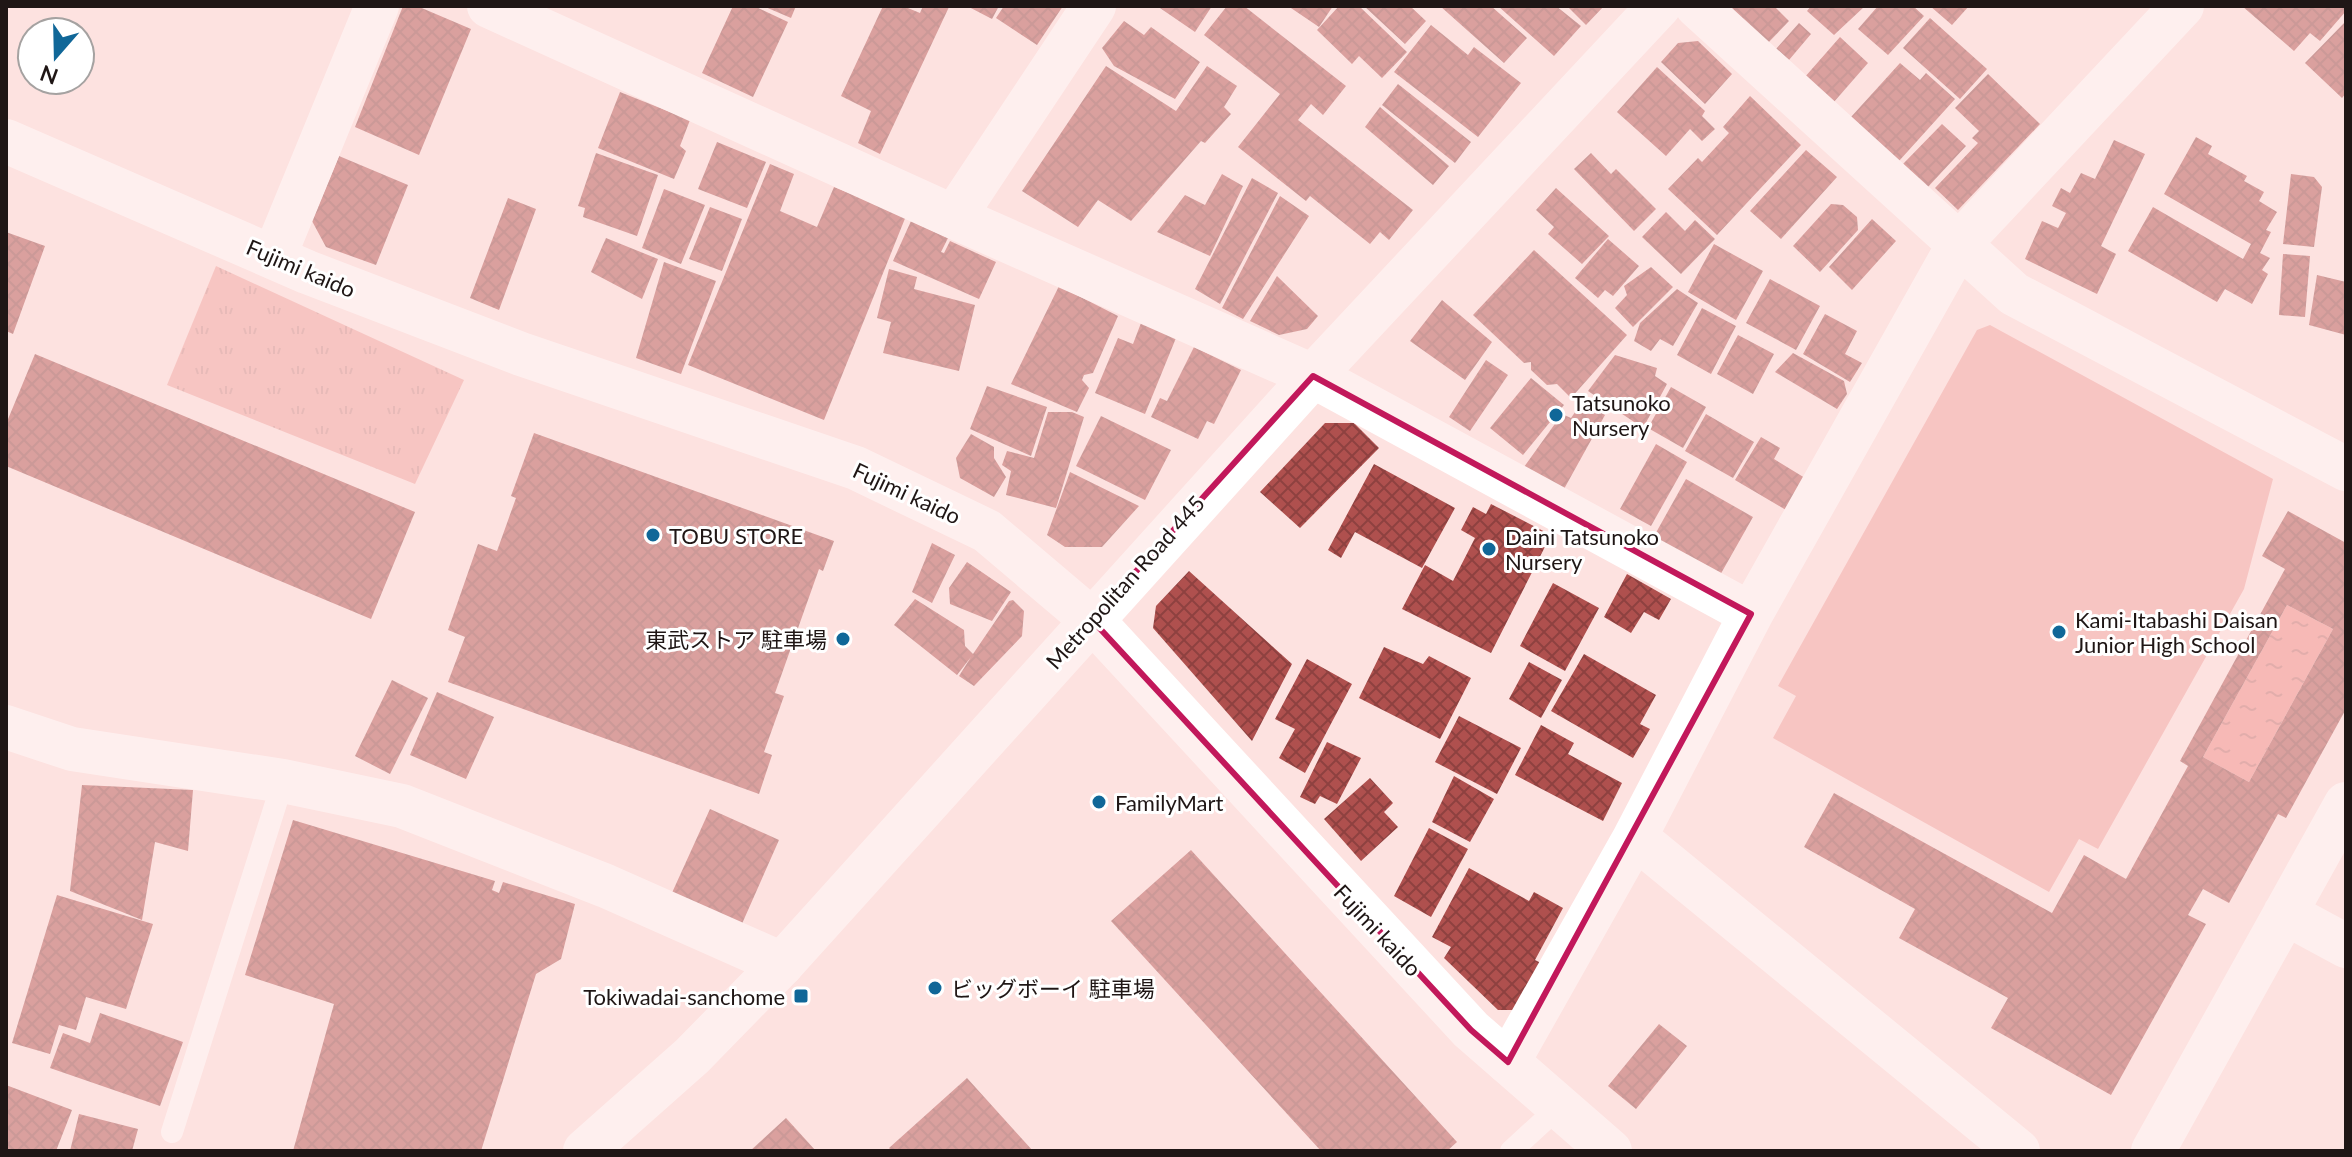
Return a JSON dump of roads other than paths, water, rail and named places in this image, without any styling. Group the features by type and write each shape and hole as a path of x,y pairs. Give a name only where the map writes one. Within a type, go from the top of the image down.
{"street":[{"path":"274,257 377,6"},
{"path":"489,6 1313,376 1751,614"},
{"path":"954,217 1094,6"},
{"name":"Metropolitan Road 445","path":"585,1151 692,1056 782,964 1313,376 1659,6"},
{"path":"1697,6 2014,294 2346,469"},
{"path":"1508,1062 1635,837 1751,614 1959,244 2182,6"},
{"name":"Fujimi kaido","path":"6,141 307,272 521,354 856,468 987,531 1092,620 1471,1030 1610,1151"},
{"path":"6,727 72,749 283,781 402,806 606,886 782,964"},
{"path":"2153,1151 2346,804"},
{"path":"1635,837 2018,1151"},
{"path":"2285,913 2346,946"}],"lane":[{"path":"172,1132 283,781"},
{"path":"1511,1151 1559,1107"}],"water":[{"path":"2287,605 2333,629 2249,782 2203,757"}],"place":[{"name":"Tatsunoko Nursery","path":"1556,415"},
{"name":"TOBU STORE","path":"653,535"},
{"name":"Daini Tatsunoko Nursery","path":"1489,549"},
{"name":"Kami-Itabashi Daisan Junior High School","path":"2059,632"},
{"name":"東武ストア 駐車場","path":"843,639"},
{"name":"FamilyMart","path":"1099,802"},
{"name":"ビッグボーイ 駐車場","path":"935,988"},
{"name":"Tokiwadai-sanchome","path":"801,996"}]}
